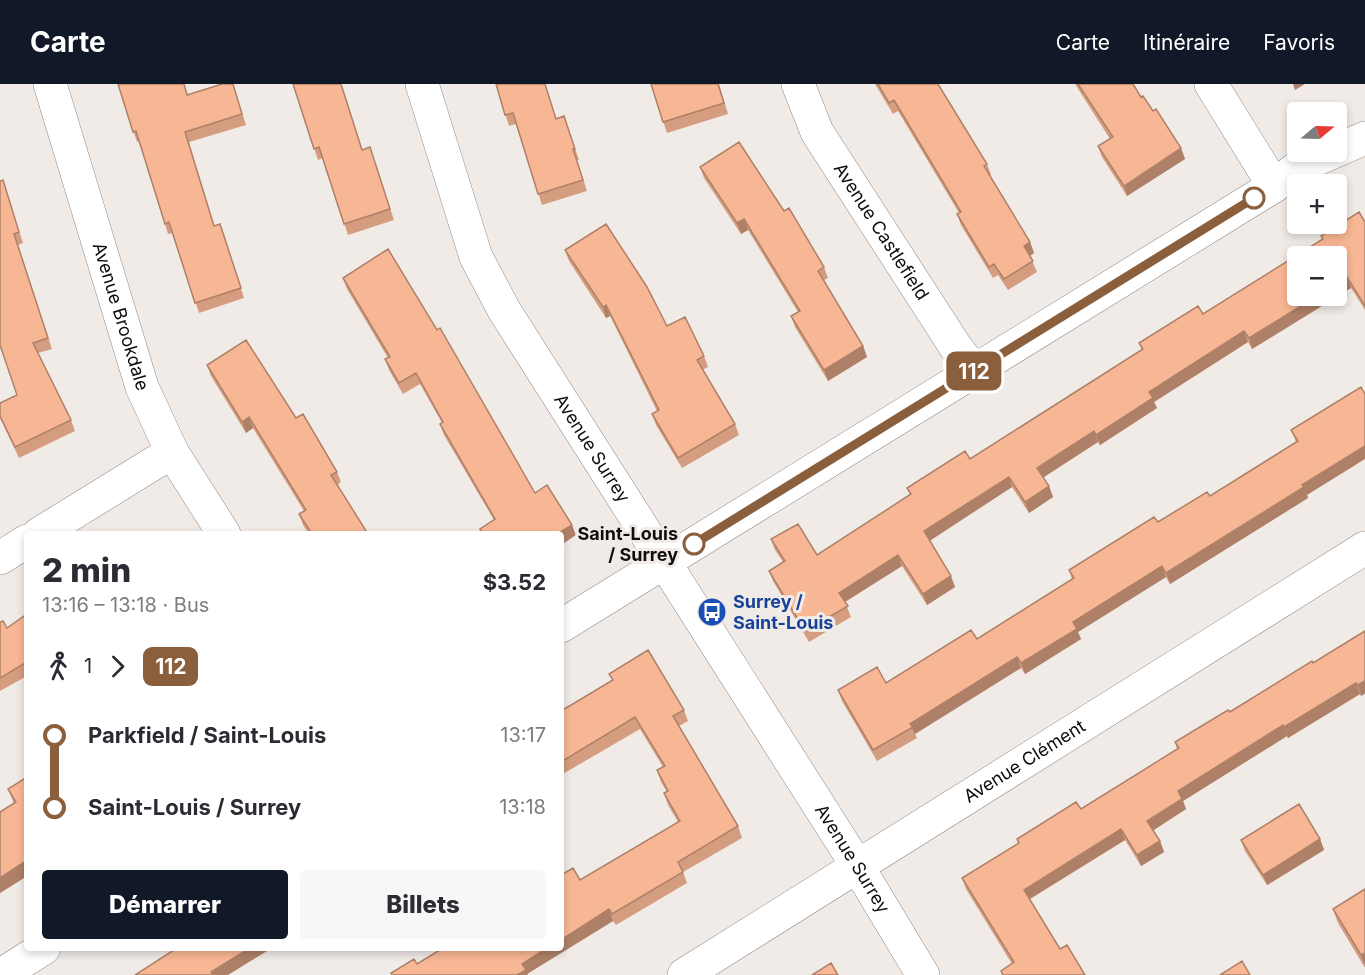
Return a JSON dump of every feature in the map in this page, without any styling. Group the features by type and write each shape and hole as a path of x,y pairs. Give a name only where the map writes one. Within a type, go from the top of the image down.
{"street":[{"name":"Avenue Brookdale","path":"50,84 142,387 172,452 222,531"},
{"name":"Avenue Surrey","path":"422,84 476,257 504,310 858,867 922,975"},
{"name":"Avenue Castlefield","path":"798,84 817,132 955,346 974,371"},
{"path":"1211,84 1274,186"},
{"path":"564,624 1274,186 1297,168 1365,138"},
{"path":"44,531 172,452"},
{"path":"0,558 24,543"},
{"name":"Avenue Clément","path":"684,975 1365,548"},
{"path":"1,975 39,951"}],"building":[{"path":"118,84 184,84 187,95 222,84 233,84 242,114 185,132 214,226 220,224 241,288 195,303 169,222 165,224 136,131 133,132"},
{"path":"293,84 341,84 362,150 370,147 390,209 344,224 319,147 314,149"},
{"path":"496,84 545,84 556,119 564,116 583,180 538,194 513,113 505,115"},
{"path":"651,84 718,84 724,103 663,122"},
{"path":"878,84 938,84 987,164 984,166 1030,242 1024,246 1033,261 1004,279 994,264 989,267 957,214 961,212 894,100 889,103"},
{"path":"1078,84 1133,84 1153,111 1156,109 1181,148 1124,186 1098,146 1113,137"},
{"path":"739,142 784,211 789,208 824,267 818,271 863,346 824,370 791,316 800,311 744,219 737,223 700,167"},
{"path":"3,180 19,232 14,234 48,338 33,343 71,420 15,447 0,416 0,403 17,395 0,345 0,181"},
{"path":"1359,212 1365,222 1365,306 1347,277 1347,246 1312,246 1323,239 1321,236 1324,234 1347,234 1347,220"},
{"path":"606,224 647,287 667,326 685,317 704,356 697,360 735,424 678,458 652,414 659,410 606,305 603,307 565,250"},
{"path":"388,249 437,330 440,328 535,493 547,485 572,525 562,531 481,531 480,529 495,519 440,424 443,422 416,373 399,383 385,359 390,357 343,278"},
{"path":"1287,262 1287,306 1301,306 1249,338 1244,331 1149,392 1153,398 1096,435 1094,431 1037,468 1049,486 1025,502 1009,477 924,531 951,576 923,594 898,555 839,593 848,606 805,631 769,571 785,561 771,539 798,524 817,555 911,494 907,488 965,451 970,459 1143,349 1139,343 1198,306 1203,314"},
{"path":"246,340 296,418 303,414 337,472 331,475 366,531 310,531 299,514 306,510 249,417 242,422 207,365"},
{"path":"1361,387 1365,394 1365,446 1166,573 1162,566 1073,622 1077,629 1021,663 1017,657 910,724 913,727 873,750 838,690 877,667 886,683 971,630 977,639 1074,578 1069,570 1154,517 1158,522 1207,492 1210,496 1298,441 1291,430"},
{"path":"24,616 24,664 0,678 0,622 3,621 7,628"},
{"path":"1365,631 1365,681 1358,685 1356,683 1284,727 1283,725 1178,791 1182,799 1147,821 1160,841 1137,855 1121,829 1024,890 1060,949 1067,945 1085,975 1003,975 1001,971 1014,962 962,878 1019,843 1017,839 1076,802 1081,809 1179,748 1175,742 1228,710 1230,712"},
{"path":"648,650 684,710 673,716 738,826 678,862 683,872 612,914 609,909 564,938 564,873 573,868 580,880 680,821 664,793 668,791 657,770 665,766 635,717 564,760 564,709 613,680 609,674"},
{"path":"24,779 24,862 0,878 0,812 16,802 8,789"},
{"path":"1299,804 1320,839 1263,875 1241,840"},
{"path":"1365,889 1365,953 1361,955 1333,909"},
{"path":"172,951 245,951 211,972 213,975 135,975"},
{"path":"438,951 542,951 522,964 526,970 517,975 392,975 391,973 414,959 417,964"},
{"path":"1242,961 1250,975 1220,975"},
{"path":"831,963 838,975 812,975"}],"bus line":[{"name":"112","path":"694,544 1254,198"}],"place":[{"name":"Saint-Louis / Surrey","path":"694,544"},
{"name":"Surrey / Saint-Louis","path":"712,612"}]}
